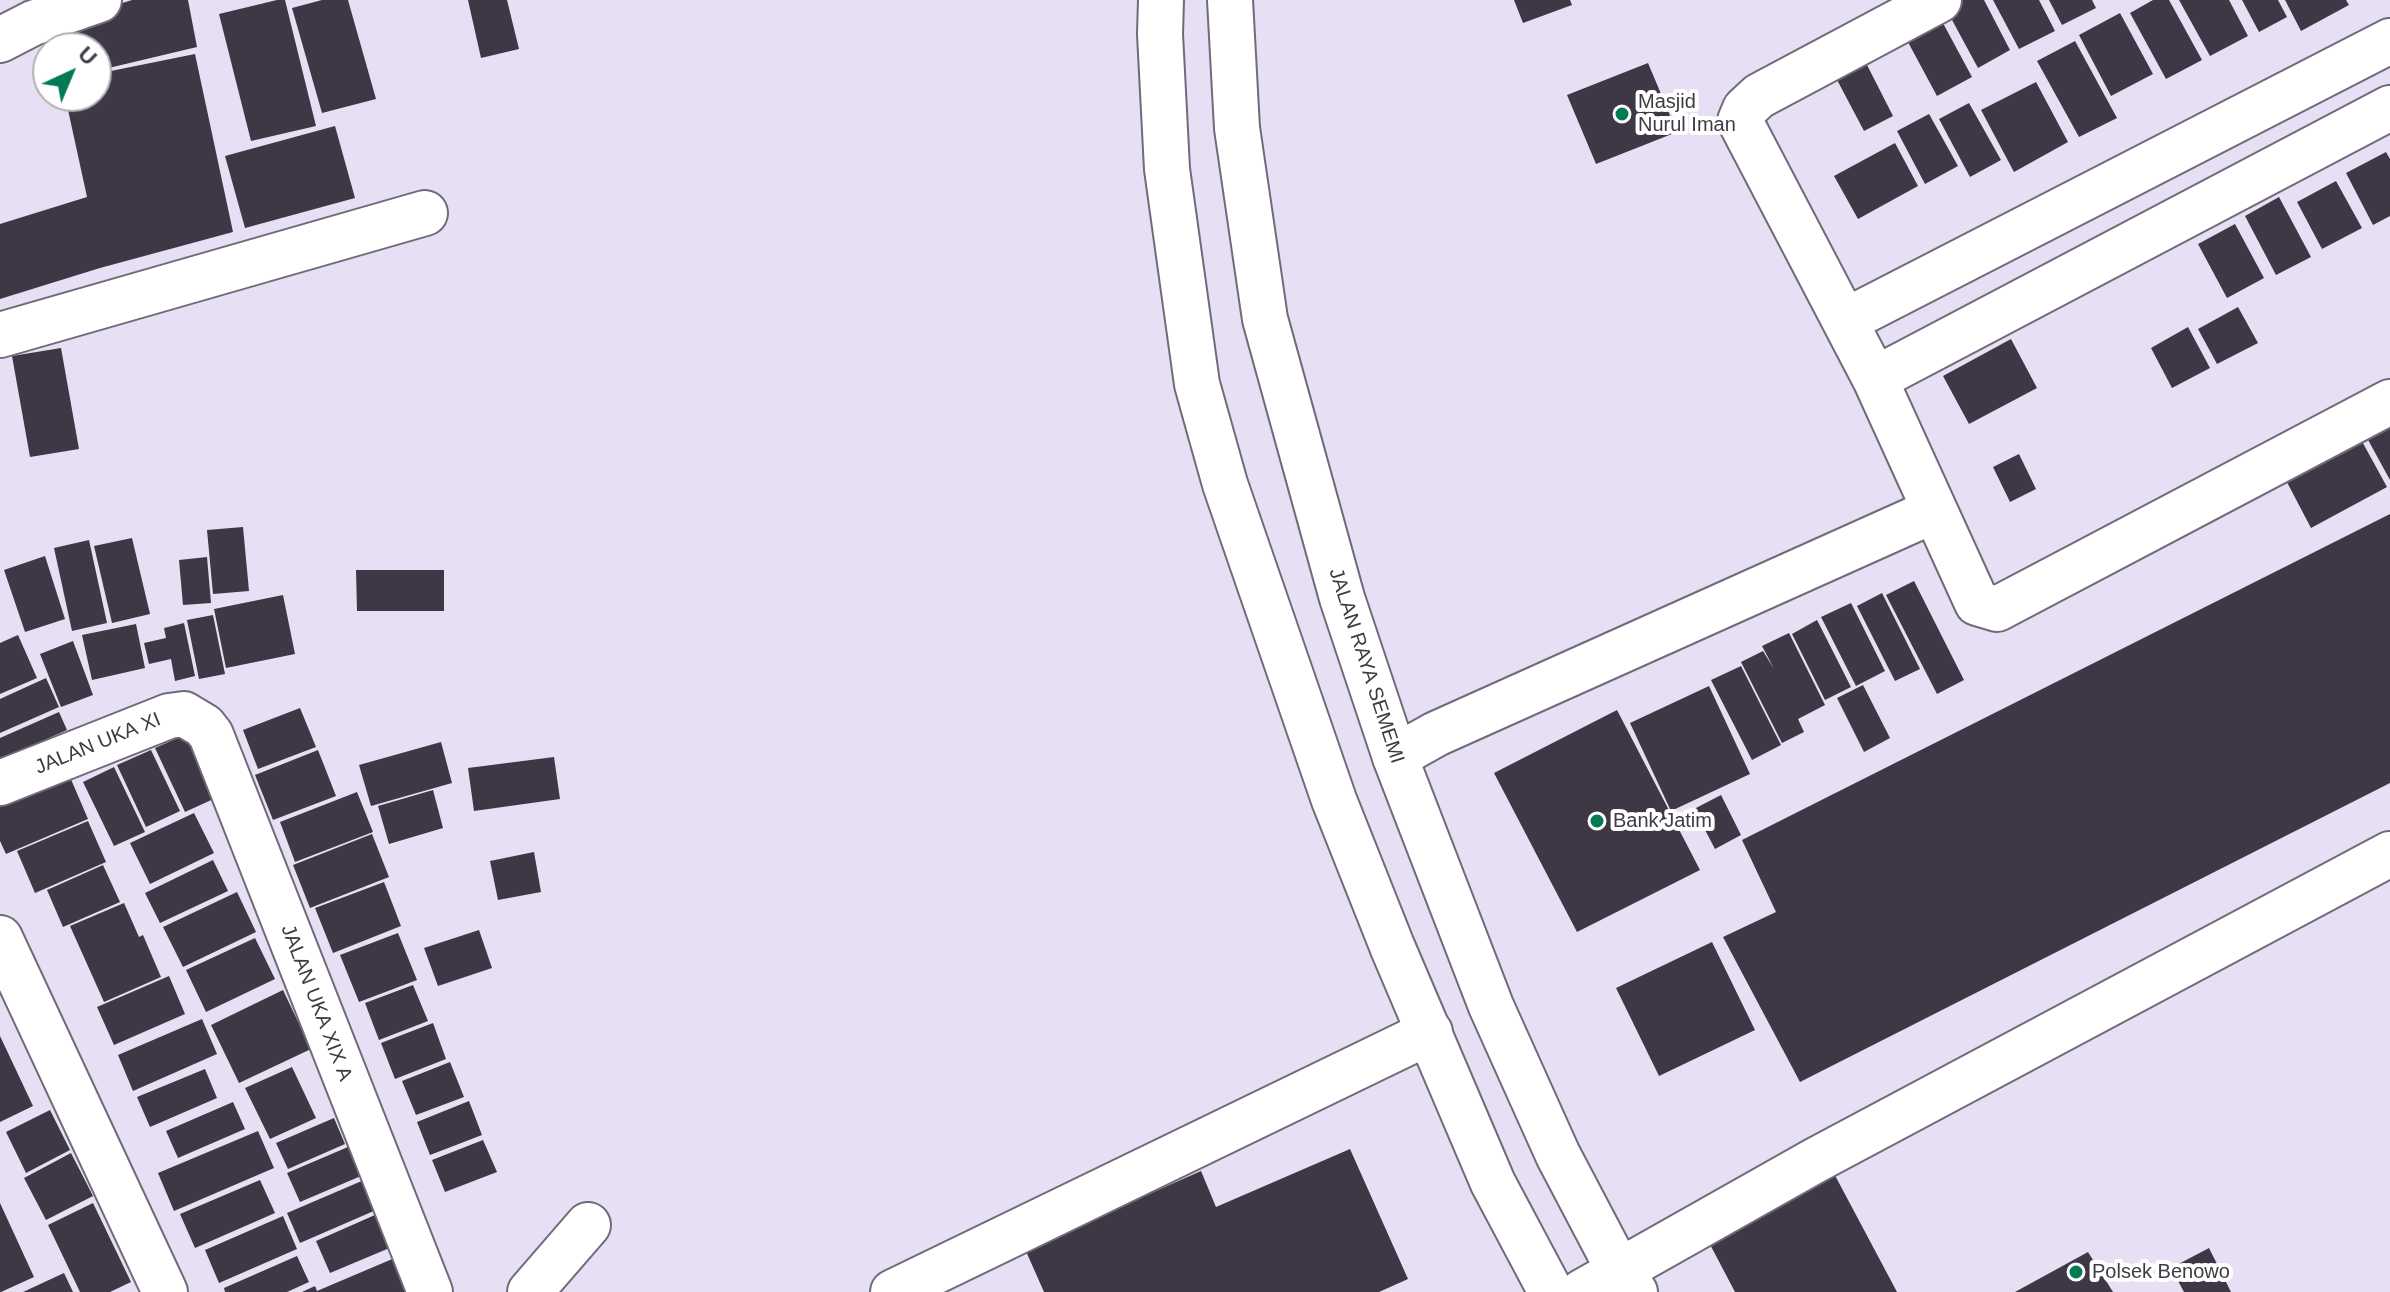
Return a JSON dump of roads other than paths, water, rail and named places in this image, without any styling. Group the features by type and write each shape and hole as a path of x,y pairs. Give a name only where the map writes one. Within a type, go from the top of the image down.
{"street":[{"path":"0,40 33,23 99,0"},
{"path":"1161,0 1167,169 1197,384 1225,484 1334,800 1392,946 1493,1183 1551,1292"},
{"name":"JALAN RAYA SEMEMI","path":"1230,0 1237,128 1265,319 1342,598 1395,757 1491,1006 1558,1155 1627,1281"},
{"path":"1939,0 1759,96 1745,109 1740,121 1875,379 1977,603 1997,609 2390,402"},
{"path":"1845,321 2372,50 2388,109 1875,379"},
{"path":"0,335 425,213"},
{"path":"1395,757 1436,734 1933,511"},
{"name":"JALAN UKA XI","path":"0,783 169,716 184,714 196,719"},
{"name":"JALAN UKA XIX A","path":"196,719 211,735 430,1292"},
{"path":"1582,1292 1627,1281 1830,1153 2390,854"},
{"path":"0,938 165,1292"},
{"path":"893,1292 1430,1032 1491,1006"},
{"path":"530,1292 588,1225"}],"place":[{"name":"Masjid Nurul Iman","path":"1622,114"},
{"name":"Bank Jatim","path":"1597,821"},
{"name":"Polsek Benowo","path":"2076,1272"}]}
